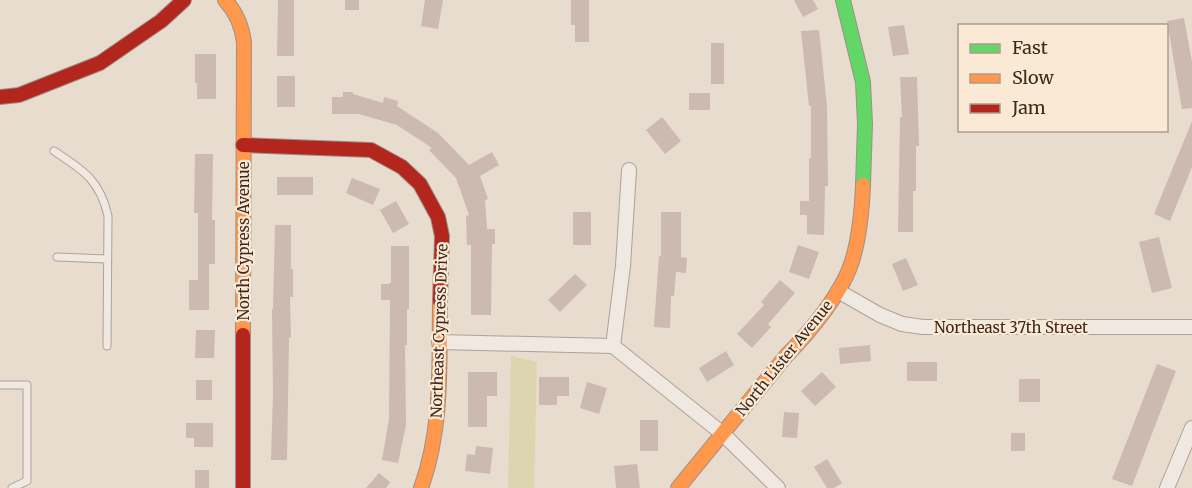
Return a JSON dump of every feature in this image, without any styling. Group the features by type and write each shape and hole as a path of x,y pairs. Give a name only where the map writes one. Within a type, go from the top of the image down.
{"street":[{"path":"0,98 19,95 100,63 160,21 184,0"},
{"name":"North Cypress Avenue","path":"225,0 239,19 244,32 245,51 243,488"},
{"name":"North Lister Avenue","path":"678,488 786,356 806,336 838,291 853,260 861,224 865,124 863,82 843,0"},
{"name":"Northeast Cypress Drive","path":"243,145 370,150 402,167 420,184 438,217 442,236 436,430 428,469 421,488"},
{"path":"613,346 623,266 629,170"},
{"name":"Northeast 37th Street","path":"838,291 880,315 902,324 923,327 1192,327"},
{"path":"439,342 613,346 723,434 778,488"},
{"path":"1167,488 1192,428"}],"lane":[{"path":"54,151 95,182 105,203 108,216 107,346"},
{"path":"57,257 107,259"},
{"path":"0,385 27,385 27,481 12,488"}],"shaded area":[{"path":"511,356 537,362 534,488 508,488"}],"building":[{"path":"278,0 294,0 294,56 277,56"},
{"path":"345,0 359,0 359,10 345,10"},
{"path":"425,0 443,0 438,29 421,26"},
{"path":"571,0 589,0 589,42 575,42 575,25 571,25"},
{"path":"794,0 813,0 818,9 803,17"},
{"path":"1184,18 1192,62 1192,108 1182,109 1167,21"},
{"path":"904,25 909,54 893,56 888,27"},
{"path":"819,30 827,106 828,186 825,186 824,235 807,234 807,215 800,215 800,201 809,201 809,158 811,158 811,106 809,106 801,31"},
{"path":"711,43 724,43 724,84 711,84"},
{"path":"195,54 216,54 216,99 197,99"},
{"path":"277,76 295,76 295,107 277,107"},
{"path":"900,77 917,77 919,146 916,146 913,232 898,232 900,117 902,117"},
{"path":"343,92 353,92 353,94 383,103 384,97 398,101 397,106 438,133 469,165 492,152 499,165 480,176 488,199 485,200 487,229 495,229 495,244 492,244 491,315 471,315 471,245 467,245 466,216 469,215 456,178 429,150 432,148 397,125 359,114 332,114 332,97 343,97"},
{"path":"689,93 710,93 710,110 689,110"},
{"path":"662,117 681,141 665,154 646,130"},
{"path":"1192,121 1192,167 1170,221 1154,214"},
{"path":"195,154 213,154 212,220 215,220 215,264 209,264 209,310 189,310 189,280 198,280 198,213 194,213"},
{"path":"277,177 313,177 313,195 277,195"},
{"path":"352,178 380,189 373,205 346,193"},
{"path":"396,201 409,224 393,233 380,210"},
{"path":"573,212 591,212 591,245 573,245"},
{"path":"661,212 681,212 681,257 687,258 686,273 676,272 674,296 671,296 670,328 654,327 659,256 661,256"},
{"path":"275,225 291,225 293,297 290,297 287,460 271,460"},
{"path":"1159,237 1172,288 1152,293 1139,242"},
{"path":"798,245 819,252 809,279 789,272"},
{"path":"391,246 409,246 409,309 407,309 407,345 405,345 406,425 398,463 382,460 389,419 390,300 381,300 381,284 391,283"},
{"path":"906,258 918,285 903,291 892,264"},
{"path":"575,274 587,285 560,312 548,300"},
{"path":"780,280 795,293 768,324 771,327 752,348 737,334 764,305 761,302"},
{"path":"196,330 215,330 214,358 195,358"},
{"path":"870,345 871,361 840,364 839,348"},
{"path":"726,351 734,365 707,382 699,368"},
{"path":"907,362 937,362 937,381 907,381"},
{"path":"1157,364 1176,371 1132,486 1112,479"},
{"path":"468,372 497,372 497,396 487,396 487,427 468,427"},
{"path":"822,372 836,387 815,406 801,391"},
{"path":"539,377 569,377 569,396 557,396 557,405 539,405"},
{"path":"1019,379 1040,379 1040,402 1019,402"},
{"path":"196,380 212,380 212,400 196,400"},
{"path":"587,382 607,388 599,414 580,408"},
{"path":"784,412 799,413 797,438 782,437"},
{"path":"640,420 658,420 658,451 640,451"},
{"path":"186,423 213,423 213,447 194,447 194,438 186,438"},
{"path":"1011,433 1025,433 1025,451 1011,451"},
{"path":"476,446 493,448 490,474 465,471 467,454 475,455"},
{"path":"827,459 842,483 834,488 827,488 814,467"},
{"path":"637,464 640,488 616,488 614,466"},
{"path":"195,470 209,470 209,488 195,488"},
{"path":"379,473 390,482 386,488 366,488"}],"traffic: fast":[{"path":"843,0 863,82 865,124 863,185"}],"traffic: slow":[{"path":"225,0 238,19 244,42 243,335"},
{"path":"678,488 815,323 842,284 849,271 855,249 863,185"},
{"path":"421,488 428,465 436,419 440,301"}],"traffic: jam":[{"path":"0,97 19,95 100,63 161,21 184,0"},
{"path":"243,145 371,150 402,167 420,184 438,217 442,236 440,301"},
{"path":"243,335 243,488"}]}
